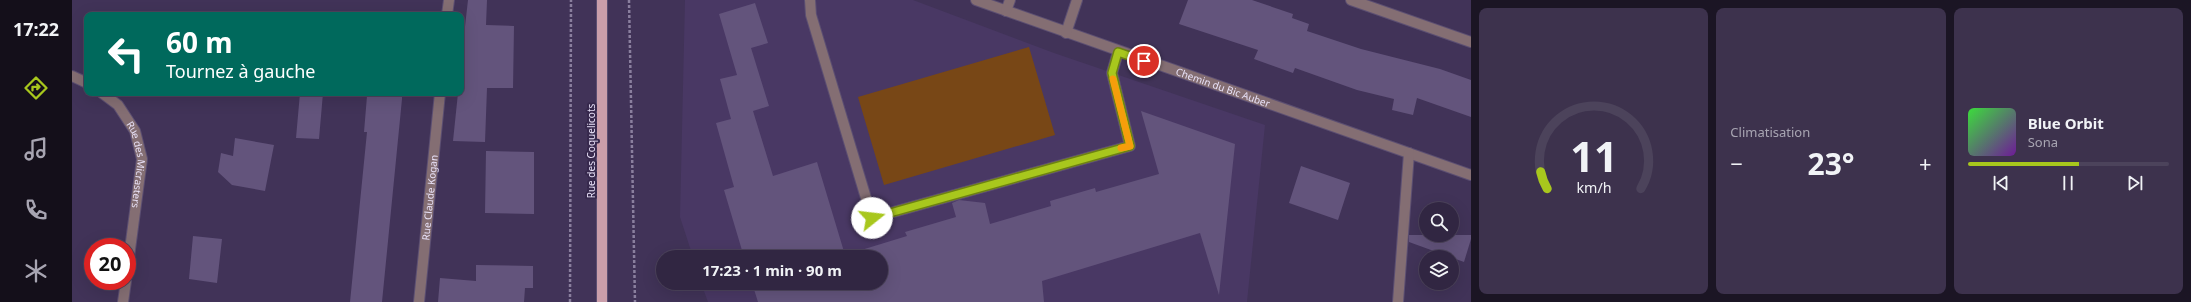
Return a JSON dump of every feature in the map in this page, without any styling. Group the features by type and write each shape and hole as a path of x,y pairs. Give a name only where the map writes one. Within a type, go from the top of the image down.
{"main road":[{"name":"Rue des Coquelicots","path":"602,0 602,302"}],"street":[{"path":"447,12 449,0"},
{"path":"810,0 811,15 872,218 1130,146 1112,73 1118,52"},
{"name":"Chemin du Bic Auber","path":"976,0 1118,52 1471,175"},
{"path":"1006,11 1010,0"},
{"path":"1066,33 1077,0"},
{"path":"1351,0 1471,42"},
{"path":"72,76 84,82"},
{"name":"Rue des Micrasters","path":"106,96 118,105 135,131 142,159 132,238"},
{"name":"Rue Claude Kogan","path":"419,302 440,96"},
{"path":"1398,302 1409,153"},
{"path":"123,302 125,290"}],"path":[{"path":"570,302 571,0"},
{"path":"629,0 635,302"}],"shaded area":[{"path":"685,0 913,0 1054,53 1265,125 1247,302 708,302 704,290 888,290 888,250 691,250 680,217"},
{"path":"1029,47 1055,135 884,185 858,97"}],"building":[{"path":"468,0 487,0 486,25 514,26 513,88 487,88 485,142 453,141 458,96 464,96 464,35"},
{"path":"1188,0 1252,0 1293,14 1292,18 1309,24 1307,31 1361,49 1440,69 1471,80 1471,117 1417,98 1413,115 1392,110 1394,99 1357,90 1295,68 1293,73 1254,59 1258,50 1179,24"},
{"path":"755,3 768,43 751,48 769,106 753,111 773,176 817,162 843,250 742,250 724,190 734,187 716,123 731,119 720,79 737,75 719,14"},
{"path":"300,96 323,96 319,139 296,138"},
{"path":"367,96 402,96 402,99 382,302 350,302 367,132 364,132"},
{"path":"1141,111 1235,144 1219,295 1200,233 1042,281 1044,302 758,302 754,290 888,290 888,250 861,250 907,236 905,232 956,217 952,203 959,200 985,203 990,224 1051,206 1050,201 1095,188 1096,192 1159,174"},
{"path":"235,138 274,145 265,191 232,185 218,172 221,153 233,156"},
{"path":"486,151 534,152 534,214 485,213"},
{"path":"1301,166 1350,183 1338,220 1289,203"},
{"path":"1409,235 1419,235 1419,242 1459,242 1459,235 1471,235 1464,262 1459,260 1459,250 1431,250 1409,242"},
{"path":"193,236 222,239 217,283 189,279"},
{"path":"476,265 533,266 533,288 525,288 524,302 438,302 440,278 476,281"}],"slow traffic":[{"path":"1113,79 1130,146 1121,148"}],"route":[{"path":"872,218 1130,146 1112,73 1118,52 1144,61"}]}
